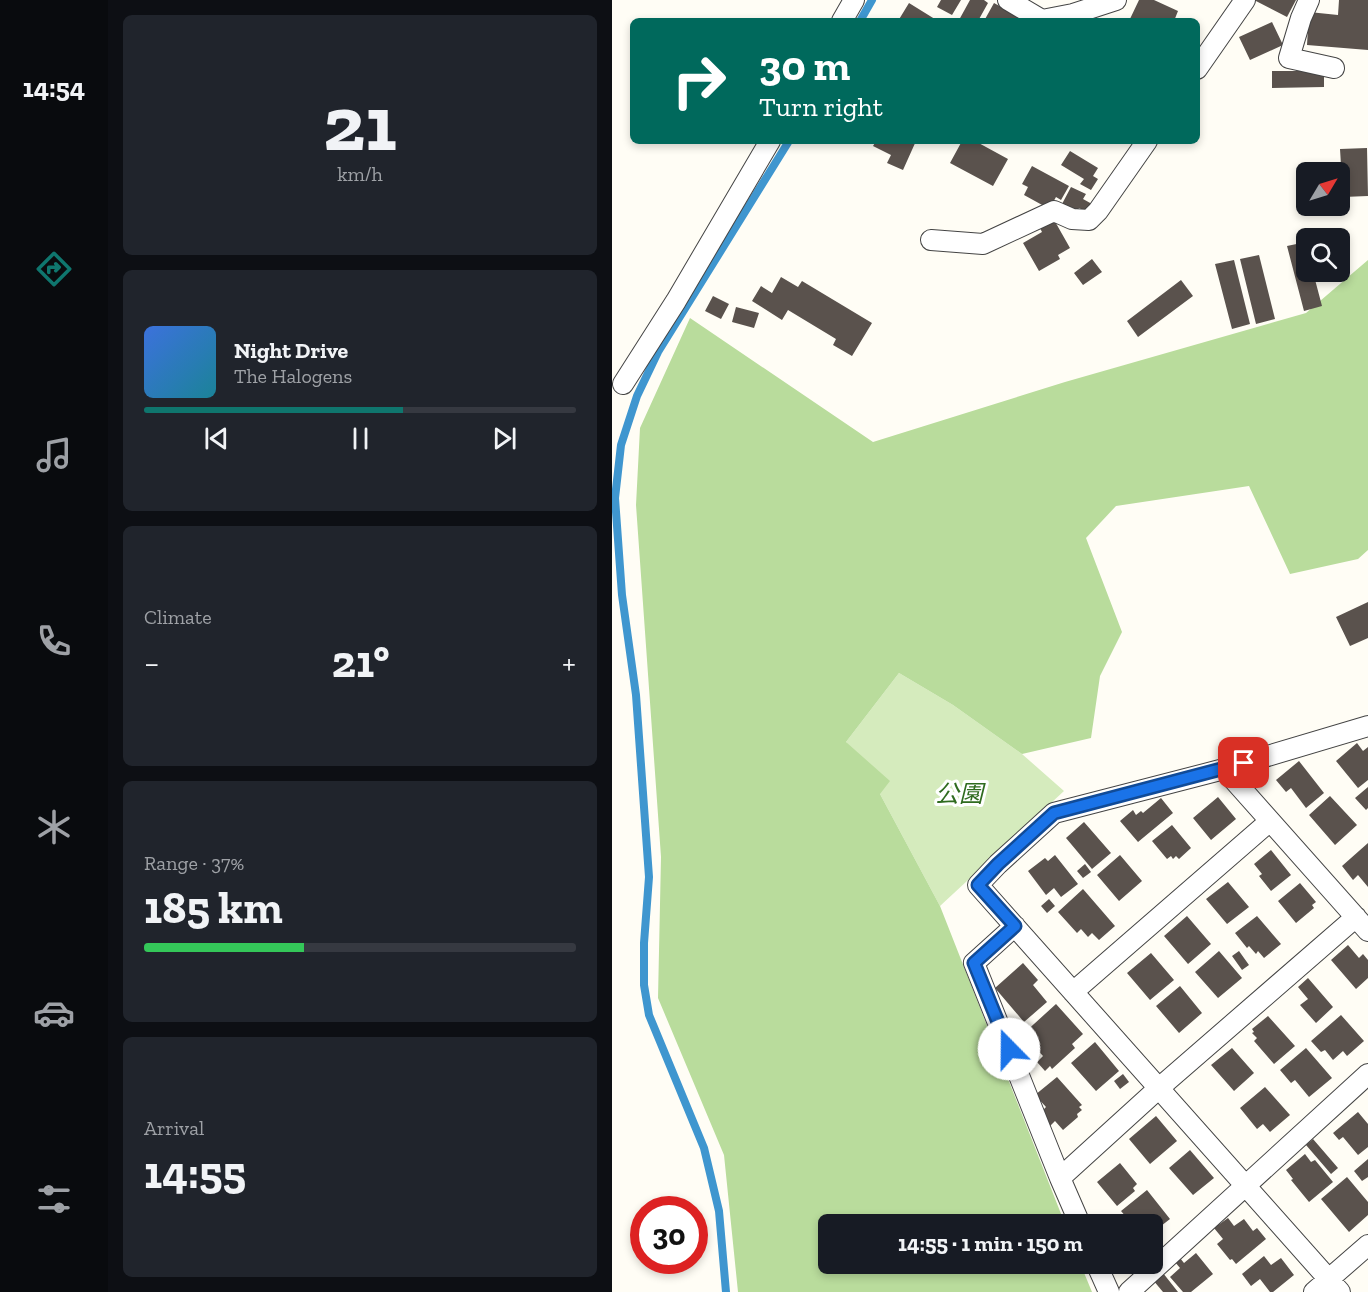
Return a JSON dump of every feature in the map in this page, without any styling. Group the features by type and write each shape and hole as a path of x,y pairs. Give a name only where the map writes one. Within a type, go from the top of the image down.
{"street":[{"path":"844,18 854,0"},
{"path":"1008,0 1039,18"},
{"path":"1052,18 1118,0"},
{"path":"1106,18 1118,0"},
{"path":"1200,65 1245,0"},
{"path":"1309,0 1289,58 1334,68"},
{"path":"623,384 676,301 768,144"},
{"path":"931,240 984,244 1054,211 1072,219 1089,220 1098,211 1145,144"},
{"path":"1368,726 1224,769 1054,813 978,885 1246,1186 1327,1288 1368,1245"},
{"path":"1060,1178 1159,1088 1362,924 1224,769"},
{"path":"1073,992 1270,821"},
{"path":"1015,926 974,963 1076,1214"},
{"path":"1129,1292 1368,1074"},
{"path":"1101,1274 1108,1292"}],"green space":[{"path":"1368,260 1368,550 1358,559 1290,574 1249,486 1116,506 1086,538 1122,632 1100,676 1091,738 1022,754 953,705 899,673 846,742 890,781 880,794 940,906 1061,1214 818,1214 818,1274 1085,1274 1092,1292 738,1292 724,1155 658,998 661,857 636,505 640,428 690,318 873,442 1065,382 1306,313 1342,282 1350,282 1350,275"},
{"name":"公園","path":"899,673 953,705 1022,754 1064,791 940,906 880,794 846,742"}],"building":[{"path":"941,0 961,0 952,15 937,7"},
{"path":"970,0 984,0 988,3 980,18 960,18"},
{"path":"1139,0 1154,0 1178,11 1175,18 1130,18"},
{"path":"1254,0 1296,0 1287,17"},
{"path":"1339,0 1368,0 1368,50 1307,45 1309,12 1338,15"},
{"path":"909,3 933,18 900,18"},
{"path":"994,3 1018,16 1017,18 986,18"},
{"path":"1272,22 1283,45 1250,60 1239,37"},
{"path":"1272,71 1324,71 1324,87 1272,88"},
{"path":"874,144 915,144 903,170 887,163 891,155 873,146"},
{"path":"960,144 980,144 1008,159 993,186 950,163"},
{"path":"1367,148 1368,196 1350,197 1350,162 1341,162 1340,149"},
{"path":"1070,151 1098,168 1093,176 1098,179 1091,190 1080,184 1084,179 1061,165"},
{"path":"1032,166 1069,186 1061,200 1056,197 1051,206 1046,203 1044,206 1024,195 1028,187 1022,184"},
{"path":"1071,187 1086,194 1083,199 1092,204 1087,212 1079,208 1077,211 1062,204"},
{"path":"1053,218 1070,248 1058,255 1060,259 1039,271 1023,243 1042,232 1039,226"},
{"path":"1296,244 1296,280 1287,246"},
{"path":"1259,255 1275,319 1256,324 1240,259"},
{"path":"1092,259 1102,272 1083,285 1074,273"},
{"path":"1234,260 1250,324 1232,329 1215,264"},
{"path":"781,277 798,287 802,281 872,323 852,356 833,345 836,339 788,310 782,320 752,301 761,286 772,293"},
{"path":"1181,280 1193,296 1138,337 1127,321"},
{"path":"1296,282 1316,282 1322,306 1304,311"},
{"path":"713,296 729,304 721,319 705,311"},
{"path":"736,307 759,313 754,328 732,322"},
{"path":"1368,602 1368,638 1350,646 1336,617"},
{"path":"1357,743 1363,751 1368,747 1368,780 1358,788 1336,761"},
{"path":"1299,761 1324,793 1306,808 1291,788 1286,792 1276,780"},
{"path":"1368,787 1368,808 1366,810 1355,798"},
{"path":"1330,796 1357,825 1335,845 1309,815"},
{"path":"1218,797 1236,819 1211,840 1193,818"},
{"path":"1161,798 1173,813 1138,842 1120,821 1133,810 1136,815 1141,811 1143,813"},
{"path":"1084,822 1111,853 1092,869 1066,838"},
{"path":"1172,825 1191,848 1179,859 1176,856 1173,859 1171,856 1167,859 1152,841"},
{"path":"1368,843 1368,887 1358,875 1353,880 1342,866"},
{"path":"1271,850 1291,875 1271,891 1259,876 1262,874 1254,864"},
{"path":"1055,855 1078,884 1061,897 1054,888 1046,895 1028,871 1045,858 1048,861"},
{"path":"1120,855 1142,881 1119,901 1097,875"},
{"path":"1085,864 1091,872 1083,878 1077,871"},
{"path":"1228,882 1249,907 1227,924 1206,899"},
{"path":"1300,883 1316,902 1312,905 1314,908 1296,923 1278,901"},
{"path":"1083,889 1115,926 1099,940 1092,933 1088,937 1081,929 1077,933 1058,912"},
{"path":"1049,899 1055,906 1047,913 1041,906"},
{"path":"1187,916 1211,944 1188,964 1164,936"},
{"path":"1257,916 1281,944 1264,958 1258,951 1256,954 1249,946 1247,948 1235,933"},
{"path":"1348,945 1359,958 1363,954 1368,960 1368,978 1356,989 1331,960"},
{"path":"1219,951 1242,978 1218,998 1195,972"},
{"path":"1239,951 1249,965 1242,970 1232,956"},
{"path":"1151,953 1174,980 1150,1000 1127,973"},
{"path":"1023,963 1038,980 1033,985 1047,1002 1024,1022 995,988"},
{"path":"1308,978 1333,1007 1316,1023 1300,1005 1308,999 1298,987"},
{"path":"1180,986 1202,1013 1179,1033 1156,1006"},
{"path":"1056,1004 1083,1034 1072,1044 1075,1048 1052,1069 1050,1066 1045,1071 1037,1062 1043,1056 1023,1034"},
{"path":"1341,1015 1364,1041 1347,1056 1343,1051 1333,1060 1325,1050 1321,1052 1311,1041"},
{"path":"1268,1016 1295,1046 1274,1064 1254,1041 1257,1038 1252,1033 1254,1032 1252,1029"},
{"path":"1095,1042 1119,1071 1096,1091 1071,1063"},
{"path":"1232,1048 1254,1073 1234,1091 1211,1065"},
{"path":"1306,1048 1332,1078 1309,1097 1295,1080 1291,1083 1280,1070"},
{"path":"1123,1074 1129,1082 1120,1089 1114,1081"},
{"path":"1057,1077 1082,1105 1079,1107 1082,1110 1077,1114 1078,1117 1063,1130 1055,1121 1050,1126 1040,1113 1046,1107 1035,1095"},
{"path":"1265,1087 1290,1115 1270,1132 1263,1124 1257,1129 1240,1108"},
{"path":"1358,1112 1368,1124 1368,1147 1358,1155 1343,1137 1339,1140 1333,1133"},
{"path":"1156,1116 1177,1141 1150,1164 1129,1139"},
{"path":"1313,1139 1338,1168 1331,1174 1306,1145"},
{"path":"1190,1150 1214,1178 1193,1195 1169,1168"},
{"path":"1305,1154 1311,1162 1315,1160 1333,1182 1309,1202 1286,1170"},
{"path":"1368,1159 1368,1177 1362,1181 1354,1171"},
{"path":"1120,1163 1137,1184 1133,1188 1135,1191 1117,1206 1097,1182"},
{"path":"1347,1177 1368,1202 1368,1215 1349,1232 1321,1199"},
{"path":"1147,1190 1170,1219 1163,1224 1163,1214 1124,1214 1121,1211"},
{"path":"1228,1218 1234,1226 1244,1219 1253,1231 1257,1228 1266,1239 1236,1264 1217,1244 1223,1239 1214,1228"},
{"path":"1196,1253 1213,1274 1191,1292 1183,1292 1170,1277 1180,1268 1175,1262 1180,1258 1184,1263"},
{"path":"1264,1256 1271,1265 1281,1258 1294,1275 1273,1292 1270,1292 1260,1279 1251,1286 1242,1274"},
{"path":"1163,1273 1178,1292 1163,1292 1153,1280"}],"waterway":[{"path":"862,18 872,0"},
{"path":"726,1292 719,1211 704,1148 649,1015 644,985 644,943 649,877 636,695 622,595 615,498 621,445 637,396 658,352 787,144"}],"route":[{"path":"1009,1049 974,963 1015,926 978,885 1054,813 1244,763"}]}
